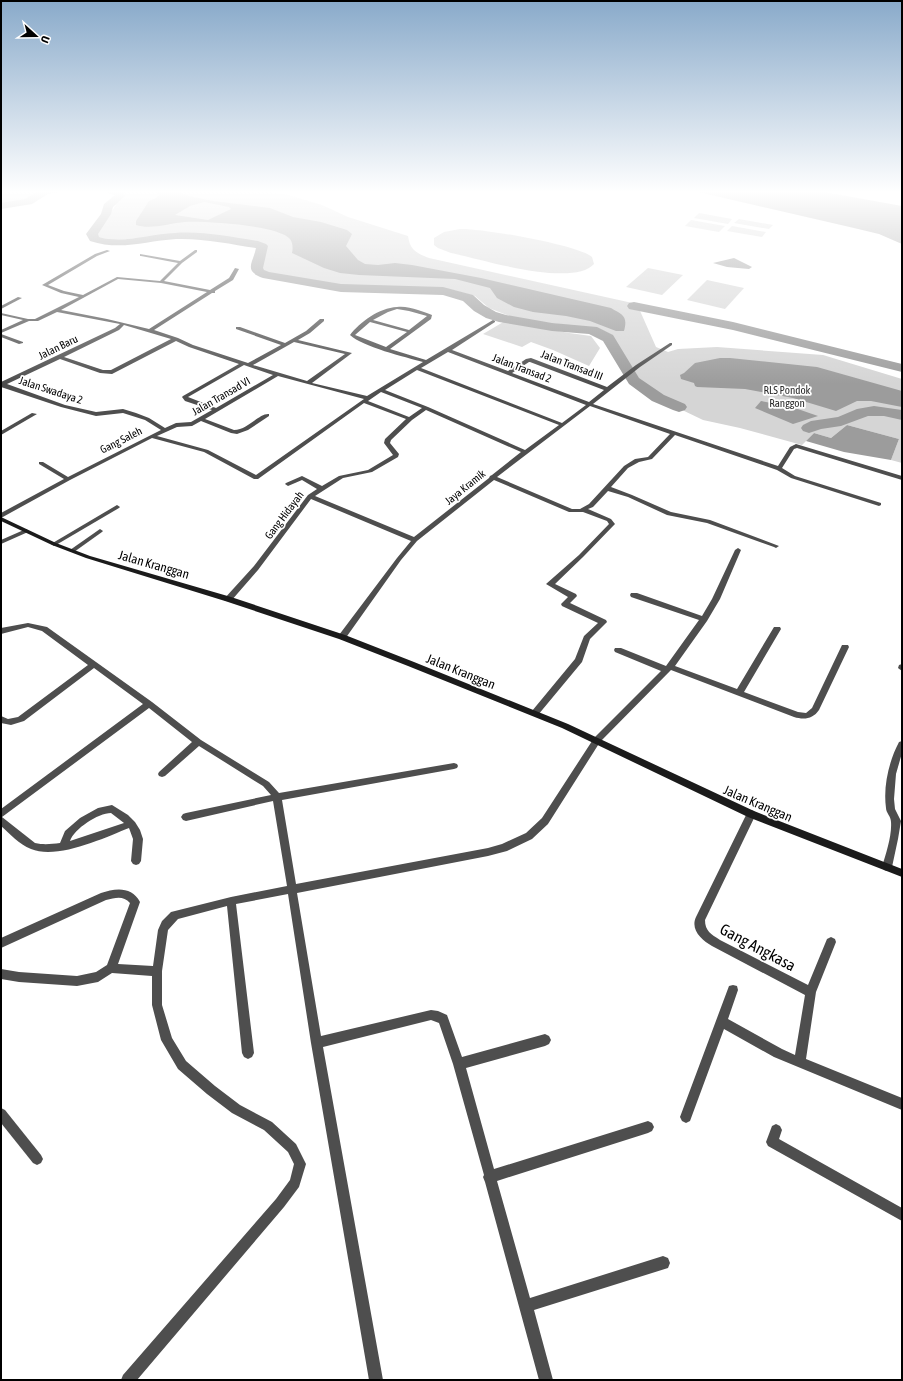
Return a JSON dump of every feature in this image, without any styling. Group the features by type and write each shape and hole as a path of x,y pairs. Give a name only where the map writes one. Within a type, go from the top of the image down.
{"main road":[{"name":"Jalan Kranggan","path":"1,519 72,551 228,599 342,638 535,713 597,740 751,814 902,873"}],"street":[{"path":"82,296 63,292 44,285 95,255"},
{"path":"144,255 181,262"},
{"path":"161,282 181,262 190,255"},
{"path":"149,331 213,292 231,279 237,269"},
{"path":"1,314 28,320 36,320 120,278 161,282 213,292"},
{"path":"1,308 20,298"},
{"path":"387,349 431,316 396,308 390,309 353,333 353,336 387,349 428,362"},
{"path":"56,311 123,324 176,339 191,346 277,374 366,400 410,419"},
{"path":"1,332 28,320"},
{"path":"215,409 187,400 185,397 294,340 308,332 322,320"},
{"path":"370,321 411,332"},
{"path":"366,400 493,321"},
{"name":"Jalan Baru","path":"2,384 117,329 123,324"},
{"path":"238,328 284,344"},
{"path":"1,336 21,343"},
{"path":"60,357 102,372 112,372 176,339"},
{"path":"294,340 349,353 308,383"},
{"name":"Jaya Kramik","path":"342,638 399,559 415,540 492,477 609,390 632,370 670,344"},
{"name":"Jalan Transad 2","path":"448,350 589,404 779,469 793,477 879,504"},
{"name":"Jalan Transad III","path":"508,373 528,360 531,360 609,390"},
{"path":"417,368 563,425"},
{"name":"Jalan Transad VI","path":"151,436 176,425 189,425 277,374"},
{"name":"Jalan Swadaya 2","path":"2,384 63,406 96,414 123,411 147,419 165,430"},
{"path":"381,390 426,408 525,452"},
{"name":"Gang Saleh","path":"1,516 151,436 206,451 256,478 366,400"},
{"name":"Gang Hidayah","path":"228,599 256,568 310,496 341,477 370,471 396,456 387,443 388,439 410,419 426,408"},
{"path":"1,433 34,414"},
{"path":"201,419 237,432 267,416"},
{"path":"492,477 571,511 584,510 594,503 618,473 634,462 650,458 674,433"},
{"path":"779,469 792,448 796,446 902,478"},
{"path":"41,463 68,479"},
{"path":"288,484 302,478 322,488"},
{"path":"606,488 630,496 669,514 708,521 776,546"},
{"path":"310,496 415,540"},
{"path":"54,544 117,507"},
{"path":"535,713 579,660 587,638 603,622 565,604 573,596 550,584 581,556 612,524 609,520 584,510"},
{"path":"1,542 26,531"},
{"path":"72,551 100,531"},
{"path":"128,1380 280,1203 295,1184 300,1164 292,1148 268,1126 236,1109 182,1065 167,1040 157,1005 157,971 163,930 170,918 182,913 231,901 488,852 504,848 529,836 545,821 597,740 669,669 704,619 729,572 738,550"},
{"path":"634,595 704,619"},
{"path":"1,631 28,625 44,629 149,704 198,742 266,784 275,793 376,1380"},
{"path":"739,693 777,629"},
{"path":"618,650 802,716 811,714 815,710 845,647"},
{"path":"1,719 4,721 13,721 21,719 93,665"},
{"path":"1,814 149,704"},
{"path":"162,774 198,742"},
{"path":"887,867 894,840 896,820 890,809 891,784 896,755 902,744"},
{"path":"186,817 277,798 454,766"},
{"path":"63,846 70,832 100,810 106,808 112,809 131,824 136,832 138,839 136,861"},
{"name":"Gang Angkasa","path":"751,814 700,920 699,928 704,936 716,943 811,992"},
{"path":"1,821 33,846 43,849 63,846 131,824"},
{"path":"1,943 104,896 116,893 125,893 131,896 135,902 111,968 98,977 77,981 19,977 1,974"},
{"path":"231,901 248,1053"},
{"path":"800,1061 811,992 831,942"},
{"path":"111,968 157,971"},
{"path":"686,1116 732,990"},
{"path":"317,1043 431,1016 438,1016 443,1020 447,1027 459,1064 546,1380"},
{"path":"721,1021 778,1053 902,1104"},
{"path":"459,1064 545,1040"},
{"path":"1,1114 37,1159"},
{"path":"489,1176 648,1127"},
{"path":"776,1130 772,1142 902,1215"},
{"path":"526,1306 663,1262"}],"green space":[{"name":"RLS Pondok Ranggon","path":"262,255 424,255 429,258 637,304 656,347 668,352 678,349 717,347 823,355 902,379 902,463 891,460 899,439 847,425 831,438 814,433 802,445 740,428 703,420 678,408 681,405 656,395 638,381 610,336 604,333 575,326 517,319 489,308 475,296 453,290 434,288 345,287 270,274 262,271"},
{"path":"462,255 589,255 592,257 594,264 583,271 567,273 547,273"},
{"path":"648,268 683,275 662,295 626,287"},
{"path":"707,280 744,288 725,309 687,300"},
{"path":"505,321 591,336 600,348 589,366 531,342 522,347 483,334"}],"shaded area":[{"path":"297,255 354,255 365,264 378,265 395,263 412,265 481,278 611,308 624,316 624,331 616,331 590,321 533,312 514,307 497,298 490,288 455,279 359,275 340,273 324,268"},
{"path":"734,258 752,267 749,269 727,267 713,263"},
{"path":"720,358 817,367 902,391 902,407 871,401 857,401 836,411 793,398 745,389 697,387 694,383 681,379 680,375 695,363"},
{"path":"761,401 792,407 818,416 793,424 755,408"},
{"path":"847,425 899,439 891,460 844,452 806,441 814,433 831,438"}],"waterway":[{"path":"260,255 257,264 258,272 267,275 341,288 443,291 468,298 479,308 491,315 504,319 552,327 592,330 608,338 634,381 658,398 679,407"},
{"path":"634,306 733,326 902,368"},
{"path":"809,428 820,424 835,423 846,420 868,411 884,411 902,415"}]}
